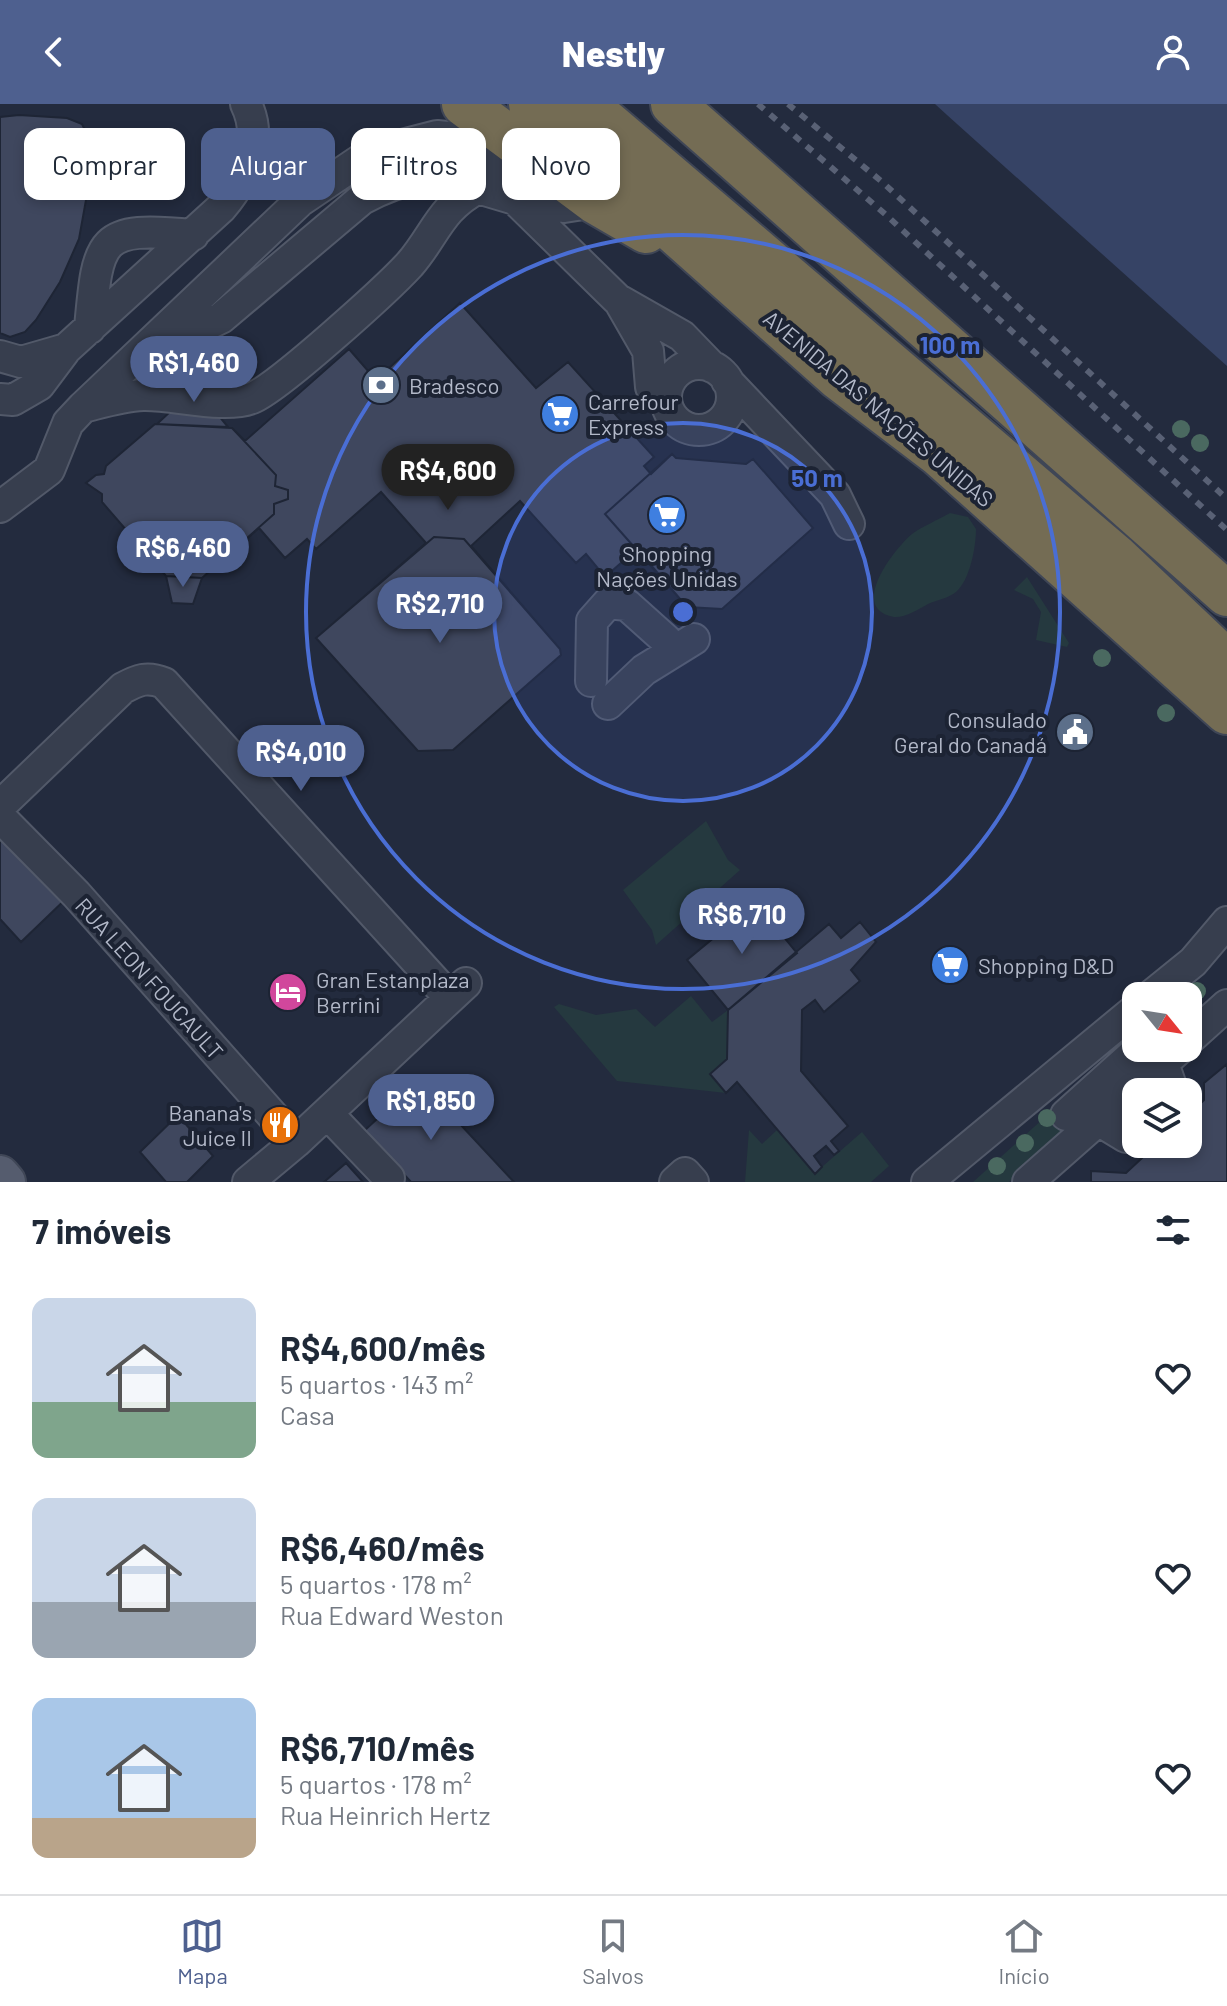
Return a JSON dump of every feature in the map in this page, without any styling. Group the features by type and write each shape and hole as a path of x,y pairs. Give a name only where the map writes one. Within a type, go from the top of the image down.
{"highway":[{"name":"AVENIDA DAS NAÇÕES UNIDAS","path":"531,104 839,378 940,455 1227,712"},
{"path":"585,104 1116,557 1227,662"},
{"path":"673,104 1227,594"},
{"path":"451,120 721,273"}],"main road":[{"path":"0,1175 6,1182"}],"street":[{"path":"0,399 13,400 39,385 66,349 193,235 234,192 249,163 252,132 246,104"},
{"path":"448,104 446,123 451,120"},
{"path":"451,120 502,183"},
{"path":"0,507 49,470 68,423 83,407 300,201 371,153 451,120"},
{"path":"136,358 221,318 361,200"},
{"path":"83,407 145,395 233,401 252,398 282,378 405,269 456,200"},
{"path":"516,200 617,299 645,341 651,387 677,422 697,430 777,432"},
{"path":"521,200 564,207 596,202"},
{"path":"90,328 95,275 109,243 119,234 147,231 193,235"},
{"path":"617,299 682,336 835,495 849,524"},
{"path":"0,356 21,362 66,349"},
{"path":"666,404 669,383 680,370 696,364 720,374 732,398 730,408 725,418 707,429"},
{"path":"608,603 627,605 680,640 644,670 600,692 592,621 608,603"},
{"path":"0,806 123,688 152,678 164,683 458,991 296,1142 248,1182"},
{"name":"RUA LEON FOUCAULT","path":"0,817 76,894 296,1142"},
{"path":"1168,982 1193,962 1227,922"},
{"path":"1202,1027 1226,1006"},
{"path":"927,1182 1122,1021"},
{"path":"1066,1115 1125,1062"},
{"path":"1028,1182 1098,1120 1155,1062"},
{"path":"327,1113 389,1178"},
{"path":"1098,1120 1122,1135"}],"shaded area":[{"path":"950,513 968,517 976,529 971,563 961,587 950,596 903,616 894,617 881,612 875,603 875,591 886,564 912,534"},
{"path":"1027,577 1069,643 1067,647 1036,640 1041,612 1033,599 1014,590"},
{"path":"706,821 728,860 740,870 656,945 652,930 623,890"},
{"path":"691,996 712,1022 728,1010 727,1059 710,1074 726,1093 617,1081 554,1007 559,1004 596,1015 636,1009 655,1027"},
{"path":"1055,1108 1070,1126 1009,1182 973,1182"},
{"path":"749,1130 762,1144 777,1130 815,1173 862,1132 889,1166 871,1182 745,1182"}],"water":[{"path":"935,104 1227,104 1227,366 947,115"}],"building":[{"path":"0,117 67,118 82,124 84,128 24,128 24,200 86,200 79,239 60,282 36,320 25,332 10,337 0,333"},
{"name":"Shopping Nações Unidas","path":"460,303 536,388 568,362 654,457 644,466 651,474 672,454 676,458 746,464 753,459 813,528 722,609 687,607 637,549 605,577 586,554 576,563 520,501 471,546 560,649 561,655 453,750 418,751 316,638 426,543 381,492 316,549 307,539 285,558 259,528 202,578 166,576 102,502 102,494 86,483 96,475 104,474 106,466 155,424 232,428 245,441 349,349 376,380"},
{"path":"178,375 213,378 214,410 228,427 157,424 173,409"},
{"path":"155,424 232,428 276,475 275,486 288,490 288,499 274,504 274,514 202,578 166,576 102,502 102,494 86,483 96,475 104,474 106,466"},
{"path":"672,454 676,458 746,464 753,459 813,528 722,609 687,607 605,514"},
{"path":"434,537 464,539 560,649 561,655 453,750 418,751 316,638"},
{"path":"166,576 202,578 193,604 172,603"},
{"path":"0,826 72,893 21,942 0,919"},
{"path":"756,903 797,953 728,1010 687,960"},
{"path":"860,922 876,942 851,970 860,981 824,1012 815,1000 802,1010 801,1071 848,1126 831,1141 839,1151 834,1155 826,1146 814,1156 822,1167 815,1174 737,1082 726,1093 710,1074 727,1059 728,1010 829,924 841,938"},
{"path":"1227,1064 1227,1182 1091,1182 1091,1171 1126,1173 1142,1158 1202,1158 1204,1083"},
{"path":"419,1080 514,1182 411,1182 364,1131"},
{"path":"178,1115 213,1156 187,1182 166,1182 140,1152"},
{"path":"346,1163 363,1182 324,1182"}],"railway":[{"path":"758,104 885,214 1227,530"},
{"path":"788,104 881,181 1227,499"}],"place":[{"name":"Bradesco","path":"381,385"},
{"name":"Carrefour Express","path":"560,414"},
{"name":"Shopping Nações Unidas","path":"667,515"},
{"name":"Consulado Geral do Canadá","path":"1075,732"},
{"name":"Shopping D&D","path":"950,965"},
{"name":"Gran Estanplaza Berrini","path":"288,992"},
{"name":"Banana's Juice II","path":"280,1125"}]}
